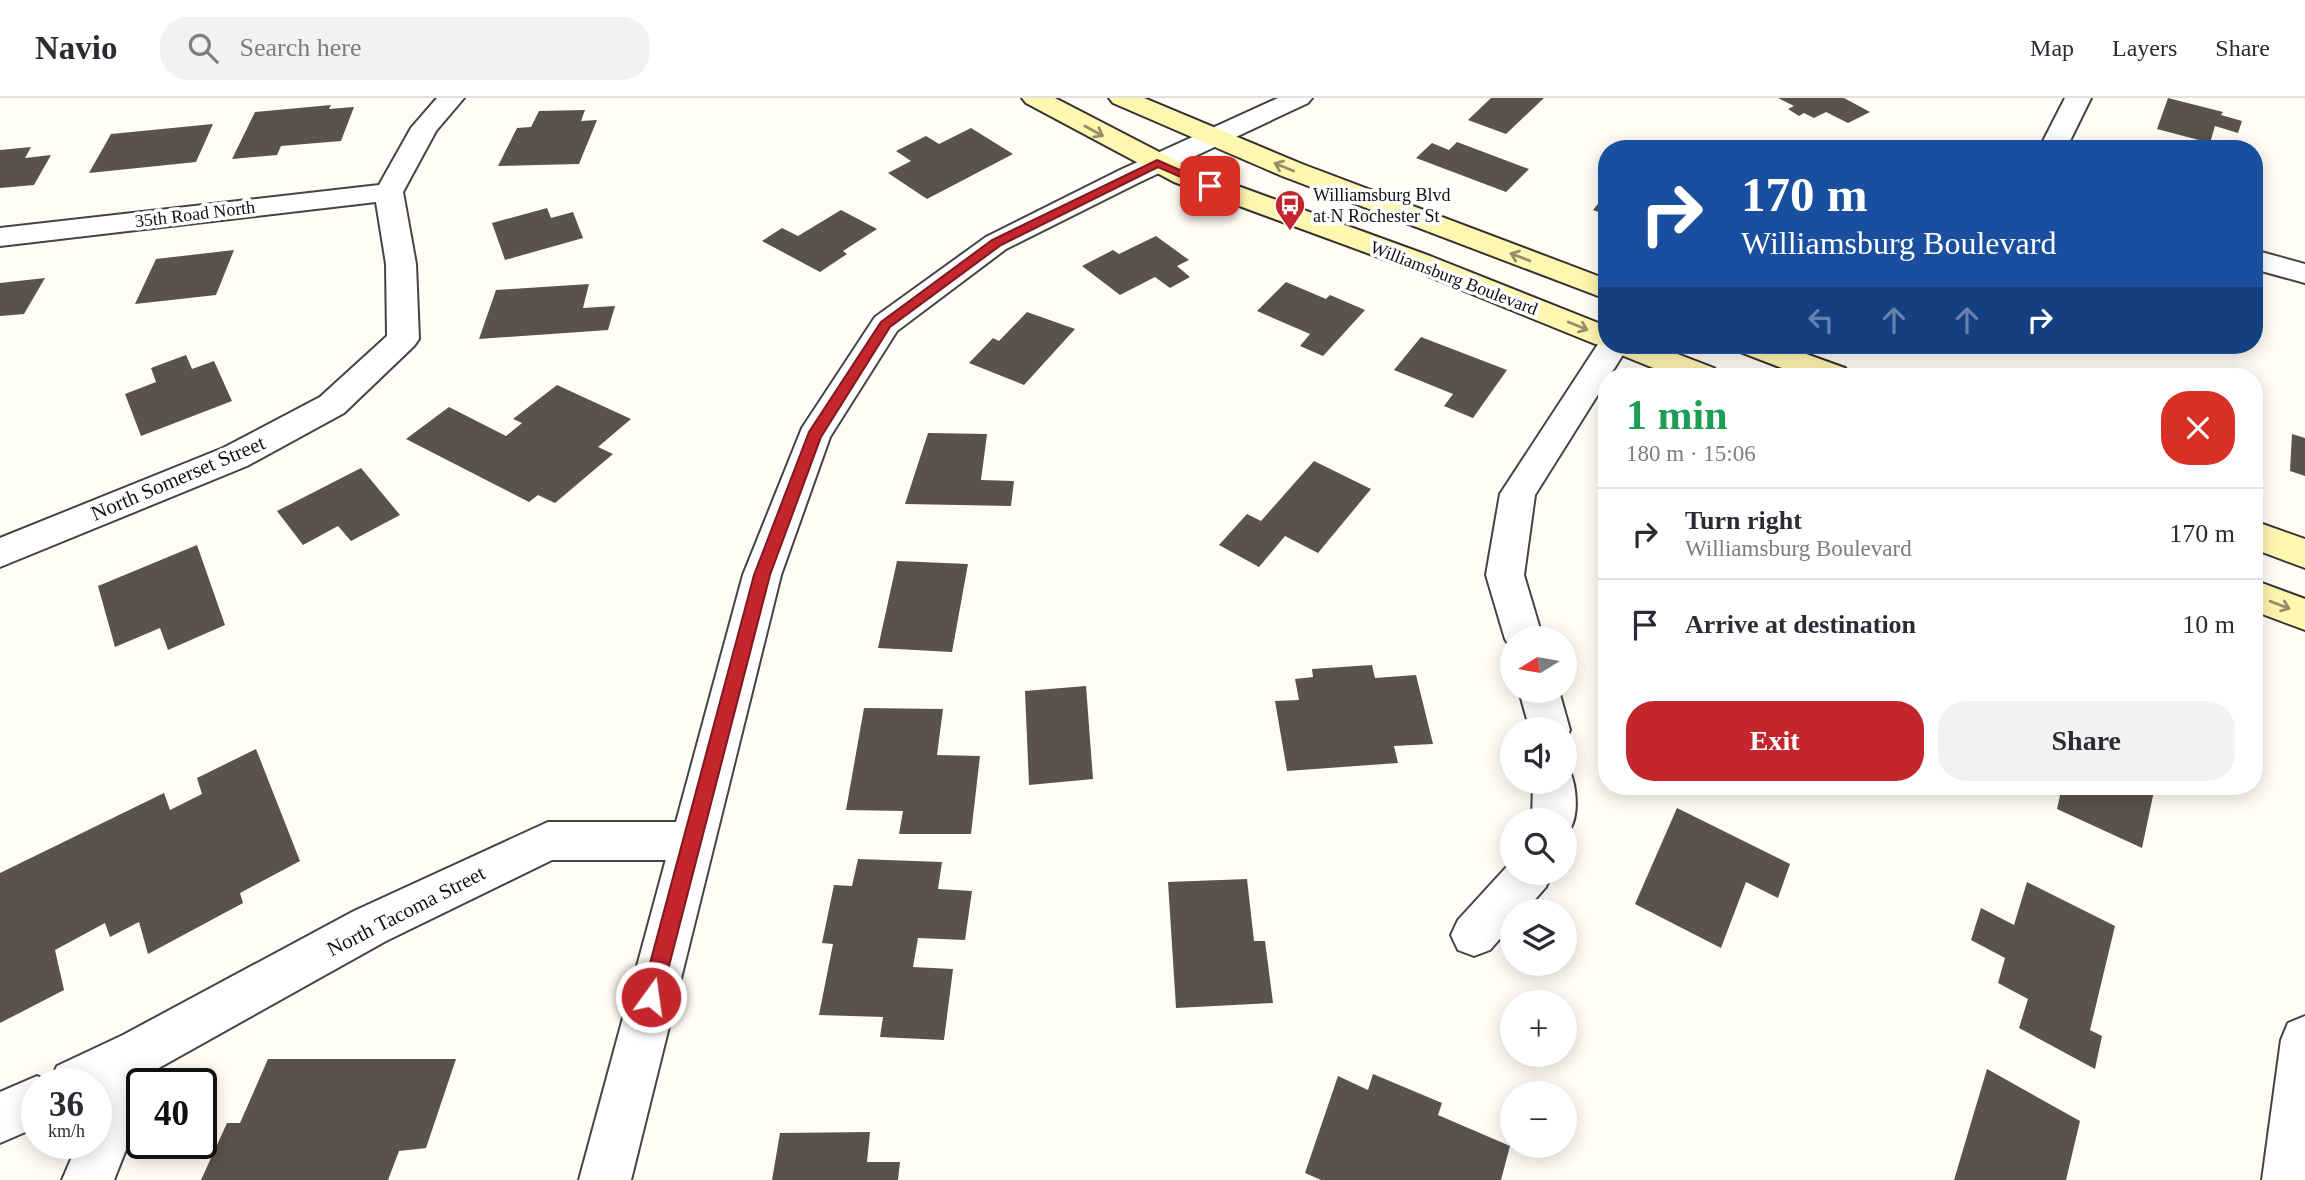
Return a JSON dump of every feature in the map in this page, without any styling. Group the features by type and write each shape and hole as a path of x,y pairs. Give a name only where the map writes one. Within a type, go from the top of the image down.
{"main road":[{"name":"Williamsburg Boulevard","path":"1035,98 1184,176 1419,262 1598,334"},
{"path":"1122,98 1213,138 1598,287"},
{"path":"1648,354 1683,368"},
{"path":"1775,354 1813,368"},
{"path":"2263,538 2305,554"},
{"path":"2263,599 2305,615"}],"street":[{"path":"389,192 424,128 451,98"},
{"path":"605,1180 762,575 814,436 886,324 996,243 1157,163 1298,98"},
{"path":"2057,140 2078,98"},
{"name":"35th Road North","path":"0,237 389,192"},
{"name":"North Somerset Street","path":"0,553 235,457 332,405 403,339 401,264 389,192"},
{"path":"2263,262 2305,274"},
{"path":"1520,626 1505,575 1518,494 1598,370"},
{"name":"North Tacoma Street","path":"106,1068 370,926 548,841 691,841"},
{"path":"1474,936 1519,885"},
{"path":"2288,1180 2305,1040"},
{"path":"88,1180 140,1052"},
{"path":"0,1118 21,1108"}],"building":[{"path":"1491,98 1544,98 1506,134 1468,120"},
{"path":"1778,98 1844,98 1870,112 1848,123 1826,112 1814,118 1804,113 1799,116 1788,109 1794,106"},
{"path":"2168,98 2223,112 2221,115 2242,121 2238,133 2215,126 2211,140 2199,140 2157,129"},
{"path":"331,105 329,109 354,107 341,141 281,146 277,155 232,159 255,112"},
{"path":"585,110 581,121 597,120 579,164 498,166 517,128 531,127 539,111"},
{"path":"213,124 196,162 89,173 111,134"},
{"path":"971,128 1013,154 927,199 888,173 911,161 896,151 926,136 939,144"},
{"path":"1457,142 1529,169 1506,192 1416,158 1432,143 1449,150"},
{"path":"31,147 25,158 51,155 34,185 0,188 0,150"},
{"path":"547,208 551,218 573,212 583,238 505,260 492,223"},
{"path":"841,210 877,229 843,251 847,254 820,272 762,241 782,228 798,236"},
{"path":"1156,236 1189,260 1177,266 1190,277 1170,288 1155,277 1120,295 1082,266 1113,250 1119,254"},
{"path":"234,250 216,295 135,304 156,259"},
{"path":"45,278 24,314 0,316 0,283"},
{"path":"1286,282 1326,299 1330,295 1365,310 1323,356 1300,346 1310,334 1257,311"},
{"path":"589,284 583,308 615,306 608,330 479,339 496,290"},
{"path":"1027,312 1075,329 1024,385 969,363 993,338 999,341"},
{"path":"1421,337 1507,370 1473,418 1444,406 1453,394 1394,370"},
{"path":"186,355 192,369 214,361 232,401 141,436 125,394 156,382 151,368"},
{"path":"557,385 631,419 598,447 613,454 555,503 538,495 529,502 406,439 449,407 506,436 522,423 513,419"},
{"path":"928,433 987,434 981,480 1014,481 1011,506 905,504"},
{"path":"2292,434 2305,438 2305,476 2290,471"},
{"path":"1314,461 1371,489 1318,553 1285,536 1259,567 1219,545 1247,514 1261,521"},
{"path":"361,468 400,515 351,541 338,526 303,545 277,511"},
{"path":"197,545 225,625 168,650 160,628 115,647 98,586"},
{"path":"897,561 968,564 952,652 878,648"},
{"path":"1372,665 1375,678 1416,675 1433,744 1394,746 1398,763 1287,771 1275,701 1299,700 1295,679 1313,677 1312,669"},
{"path":"1086,686 1093,779 1029,785 1025,691"},
{"path":"864,708 943,709 937,755 980,756 971,834 899,834 903,811 846,810"},
{"path":"256,749 300,861 240,893 243,903 148,954 139,922 110,937 105,923 55,950 64,990 0,1023 0,873 164,793 170,810 202,794 197,778"},
{"path":"2060,795 2153,795 2142,848 2057,809"},
{"path":"1677,808 1790,864 1778,898 1746,882 1721,948 1635,904"},
{"path":"858,859 942,862 938,889 972,891 965,940 918,938 913,967 953,969 944,1040 880,1037 883,1017 819,1015 833,944 822,943 834,885 852,886"},
{"path":"1247,879 1254,941 1265,941 1273,1003 1176,1008 1168,882"},
{"path":"2027,882 2115,926 2090,1030 2102,1036 2095,1069 2019,1028 2028,999 1998,983 2005,958 1971,940 1981,908 2014,925"},
{"path":"268,1059 456,1059 426,1148 399,1151 388,1180 201,1180 211,1159 217,1159 217,1145 227,1123 240,1123"},
{"path":"1987,1069 2080,1121 2066,1180 1954,1180"},
{"path":"1373,1074 1442,1103 1438,1115 1500,1142 1500,1158 1507,1158 1501,1180 1321,1180 1305,1173 1338,1076 1368,1090"},
{"path":"870,1132 867,1162 900,1162 898,1180 772,1180 780,1133"}],"place":[{"name":"Williamsburg Blvd at N Rochester St","path":"1290,232"}],"route":[{"path":"651,997 762,575 814,436 886,324 996,243 1157,163 1210,186"}]}
